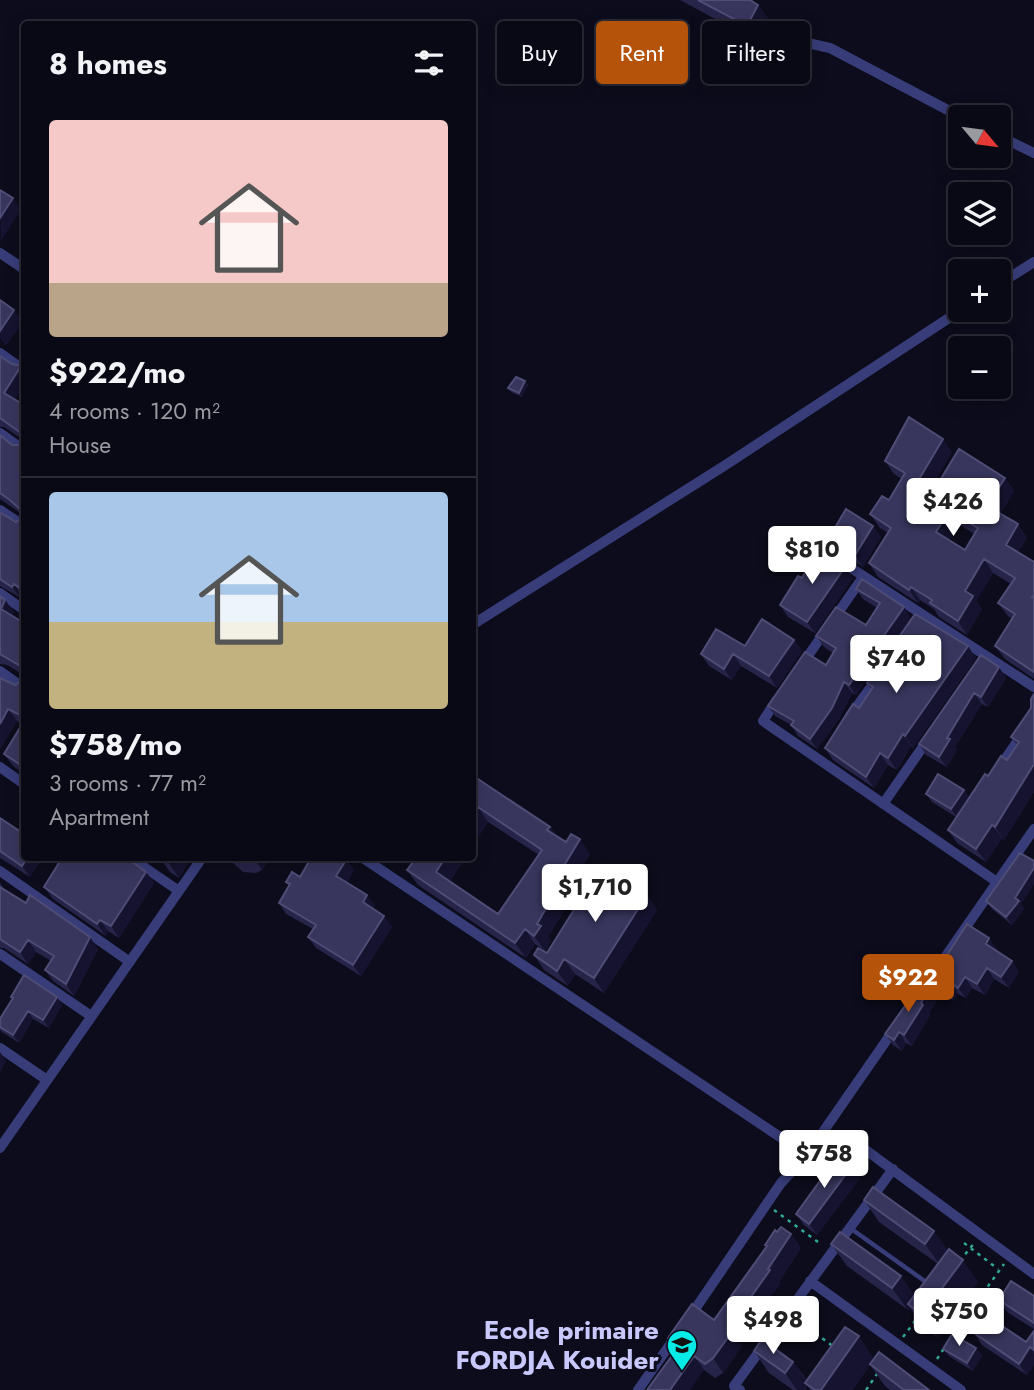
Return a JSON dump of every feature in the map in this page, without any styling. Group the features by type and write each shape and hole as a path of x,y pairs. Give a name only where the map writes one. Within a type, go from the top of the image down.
{"street":[{"path":"810,44 830,48 948,110"},
{"path":"1012,142 1034,153"},
{"path":"0,253 21,267"},
{"path":"1011,277 1034,262"},
{"path":"476,622 724,466 948,319"},
{"path":"0,353 21,368"},
{"path":"0,433 21,448"},
{"path":"0,510 21,524"},
{"path":"831,555 1034,687"},
{"path":"794,677 863,578"},
{"path":"0,593 21,608"},
{"path":"915,625 923,614"},
{"path":"979,666 987,655"},
{"path":"843,726 883,670"},
{"path":"0,671 21,684"},
{"path":"786,688 763,721 996,882"},
{"path":"989,782 1034,717"},
{"path":"883,804 939,723"},
{"path":"819,760 827,748"},
{"path":"0,767 21,782"},
{"path":"910,1007 1034,829"},
{"path":"945,846 952,836"},
{"path":"135,861 179,891"},
{"path":"0,1148 200,861"},
{"path":"367,861 807,1155"},
{"path":"0,871 130,962"},
{"path":"0,954 91,1016"},
{"path":"638,1390 781,1183 807,1155 902,1019"},
{"path":"0,1048 47,1080"},
{"path":"807,1155 835,1140 859,1145 1034,1274"},
{"path":"740,1390 734,1386 893,1169"},
{"path":"810,1281 961,1390"}],"lane":[{"path":"849,1227 926,1282"}],"path":[{"path":"766,1205 831,1251"},
{"path":"954,1269 981,1234"},
{"path":"964,1243 998,1269"},
{"path":"953,1335 998,1269 1012,1258"},
{"path":"787,1312 838,1350"},
{"path":"898,1345 922,1312"},
{"path":"930,1368 945,1346"},
{"path":"866,1390 882,1367"}],"building":[{"path":"698,0 750,0 758,5 750,21 738,21"},
{"path":"0,190 13,198 0,218"},
{"path":"0,300 14,310 0,331"},
{"path":"0,356 21,366 4,393 21,403 21,433 0,418"},
{"path":"516,377 525,381 519,393 508,388"},
{"path":"909,417 943,439 909,496 925,505 959,449 1005,478 987,506 1018,524 1006,545 1034,562 1034,672 995,646 1015,614 998,603 1015,578 984,559 965,591 973,596 958,621 930,603 932,600 911,587 909,590 869,563 891,528 870,514 882,496 889,500 905,473 885,461","holes":["949,511 978,528 965,550 936,532"]},
{"path":"0,435 12,445 21,443 21,510 0,493"},
{"path":"846,509 873,526 855,555 829,538"},
{"path":"0,514 16,522 21,519 21,589 14,584 12,587 0,579"},
{"path":"818,549 845,567 807,622 780,605 798,576 802,578"},
{"path":"862,579 904,607 849,685 844,682 832,708 810,739 791,725 794,721 768,706 805,652 826,665 836,648 816,636 836,607 866,625 880,603 856,589"},
{"path":"0,596 5,600 1,609 21,621 21,666 0,654"},
{"path":"915,614 968,646 888,758 880,753 866,777 825,748 853,704 859,708 873,687 867,683"},
{"path":"762,619 794,640 769,676 733,654 724,669 701,654 716,629 745,646"},
{"path":"981,655 999,667 981,697 974,693 939,757 919,744"},
{"path":"0,678 15,685 21,681 21,716 8,709 0,724"},
{"path":"1034,694 1034,764 995,827 992,825 976,849 948,830 985,774 988,776 1001,756 1007,760 1019,742 1011,737 1031,708"},
{"path":"21,726 21,765 4,754"},
{"path":"938,774 964,790 951,809 926,794"},
{"path":"476,778 550,827 547,830 566,842 571,834 580,839 556,879 564,884 558,893 556,891 537,924 541,926 534,936 525,929 515,943 407,870 414,861 443,861 436,872 498,914 542,850 478,807 476,810"},
{"path":"0,818 21,832 21,861 25,861 22,866 0,851"},
{"path":"1020,853 1034,861 1034,868 1015,898 1019,901 1006,917 986,901"},
{"path":"60,861 131,861 146,872 111,926 100,920 97,924 44,887"},
{"path":"309,861 345,861 336,876 367,895 363,902 384,916 353,965 308,937 316,925 279,903 290,884 286,882 292,872 300,877"},
{"path":"602,865 647,895 594,978 564,959 557,971 534,955 538,948 547,953"},
{"path":"0,887 26,903 30,895 90,937 66,984 45,970 54,956 28,940 20,952 0,939"},
{"path":"967,924 989,938 986,944 1012,961 1001,977 987,968 977,984 965,977 958,988 951,983 947,990 931,980"},
{"path":"24,975 57,997 43,1020 28,1011 13,1035 0,1027 0,1019"},
{"path":"919,986 928,991 921,1003 923,1005 904,1035 899,1032 894,1040 885,1034"},
{"path":"838,1156 852,1166 809,1224 796,1214"},
{"path":"873,1187 934,1231 925,1244 864,1200"},
{"path":"781,1227 791,1234 768,1269 770,1270 728,1329 732,1332 713,1358 705,1364 694,1356 670,1390 647,1390 679,1346 668,1338 692,1304 714,1320 767,1246 765,1245 775,1230 777,1232"},
{"path":"840,1232 901,1276 892,1288 831,1244"},
{"path":"949,1249 963,1260 922,1315 908,1304"},
{"path":"1011,1281 1034,1296 1034,1323 999,1300"},
{"path":"986,1315 1026,1342 1034,1331 1034,1350 1030,1347 1019,1364 974,1333"},
{"path":"845,1327 859,1336 821,1390 815,1390 805,1383"},
{"path":"952,1334 976,1348 967,1363 943,1349"},
{"path":"762,1339 793,1362 785,1373 754,1351"},
{"path":"879,1352 929,1390 904,1390 870,1364"}],"place":[{"name":"Ecole primaire FORDJA Kouider","path":"682,1372"}]}
